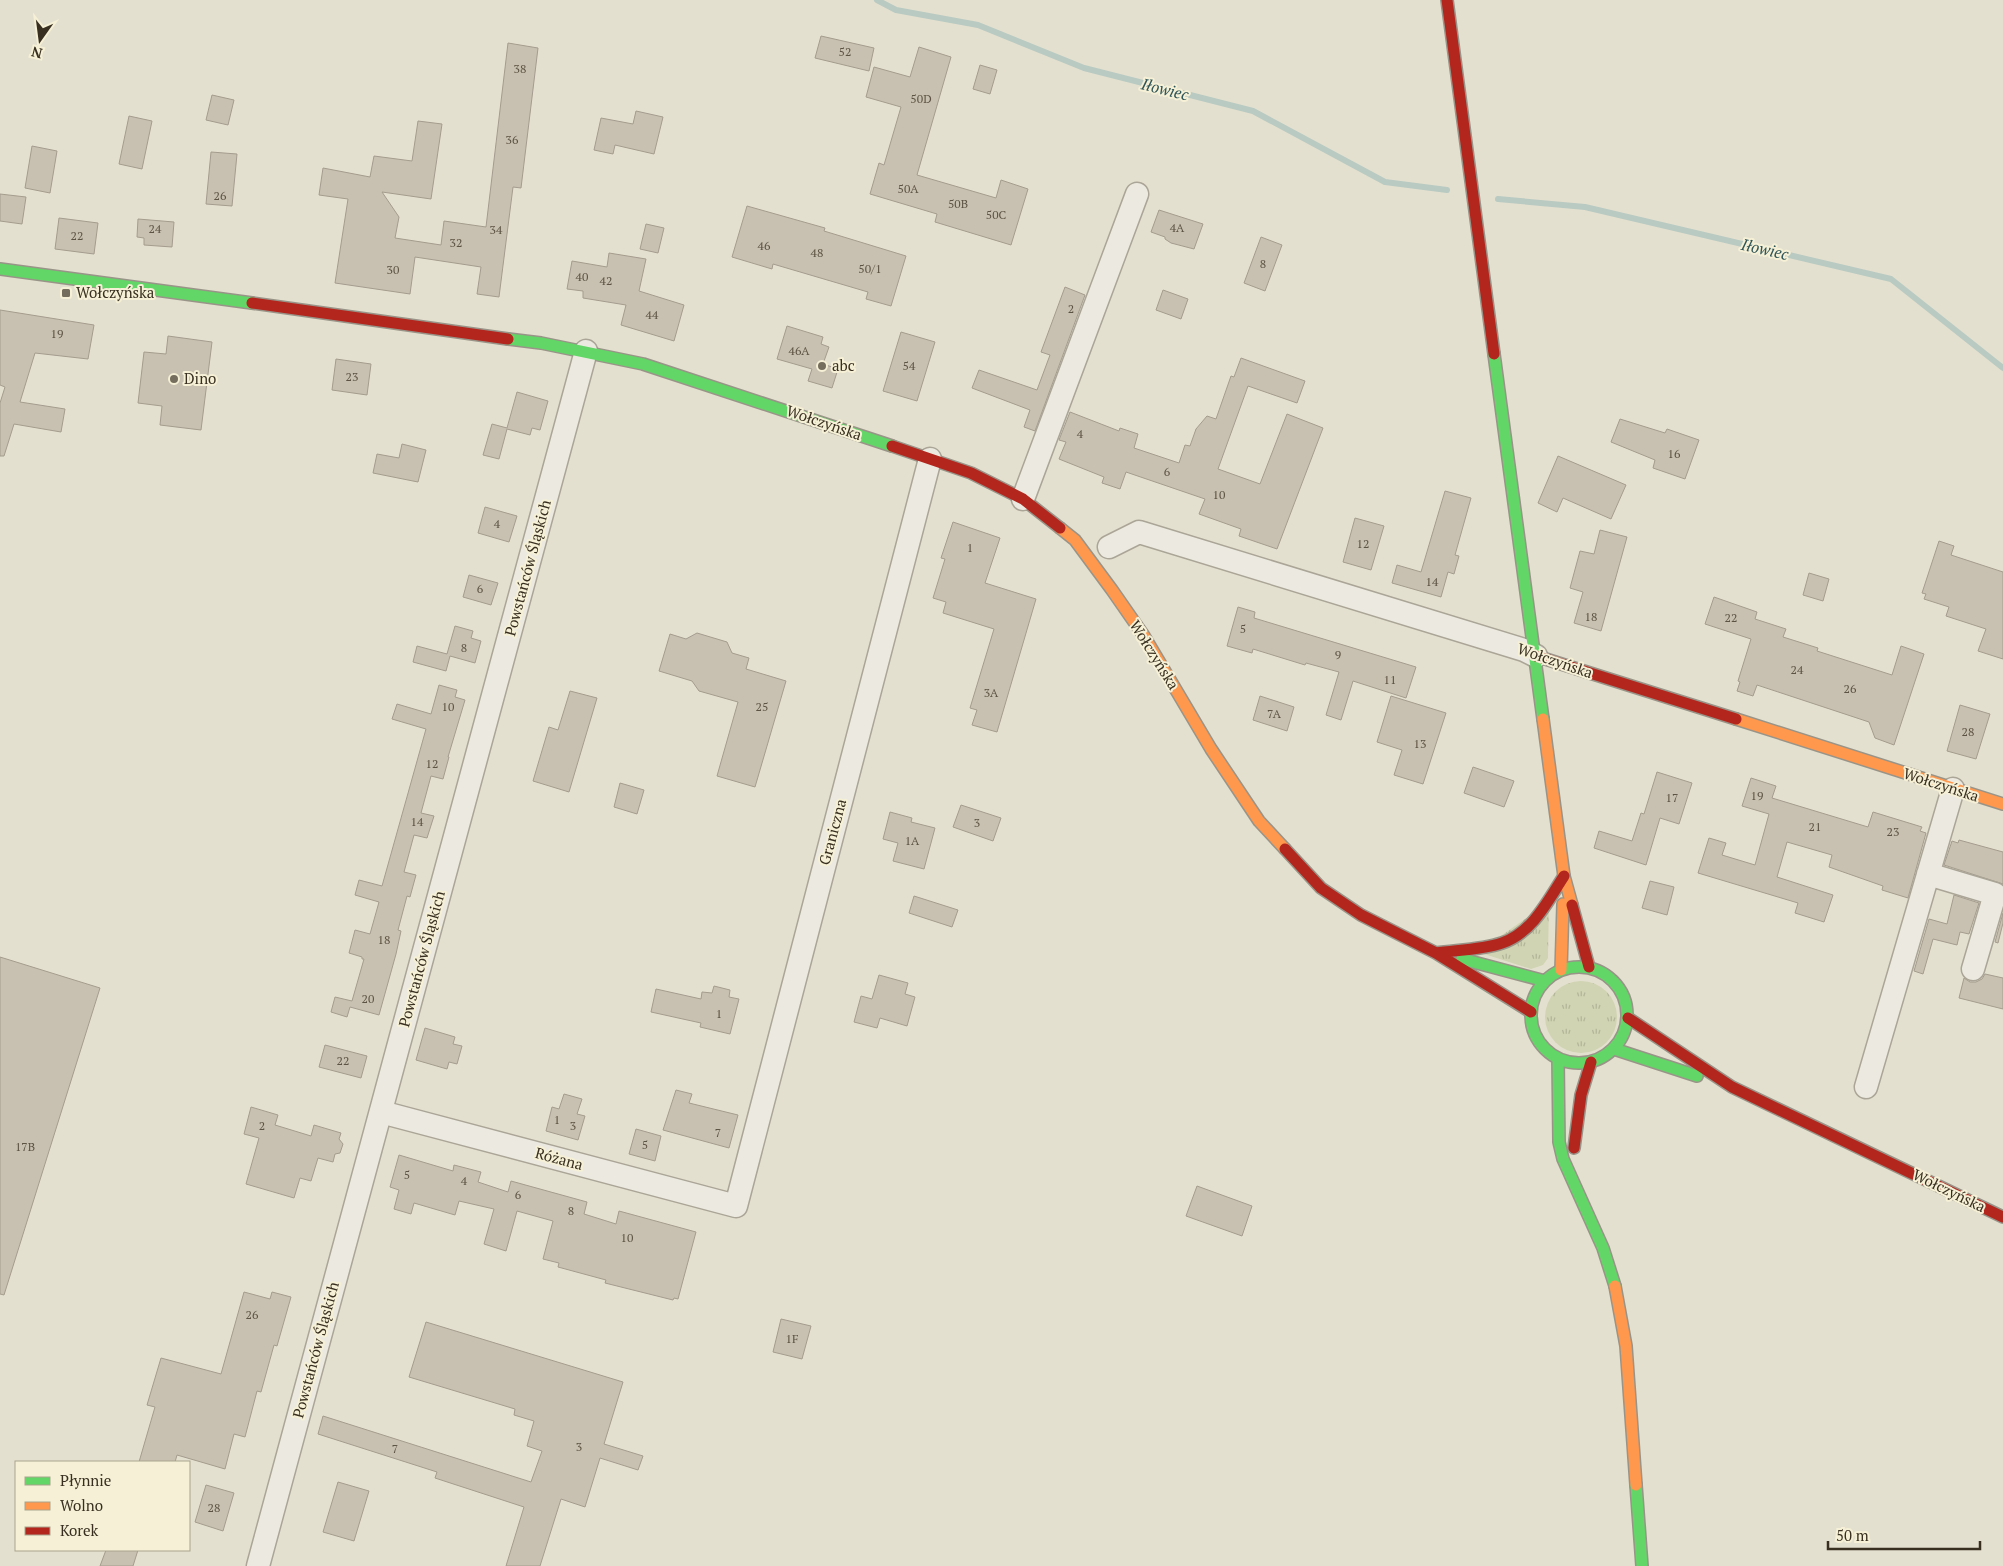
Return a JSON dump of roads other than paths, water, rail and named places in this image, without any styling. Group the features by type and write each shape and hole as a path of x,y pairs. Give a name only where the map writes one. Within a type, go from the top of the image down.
{"main road":[{"path":"1447,0 1564,876 1589,967"},
{"name":"Wołczyńska","path":"0,269 522,340 586,351 643,364 826,423 971,473 1023,499 1075,540 1108,583 1144,636 1235,787 1259,821 1321,888 1361,915 1436,952 1531,1012"},
{"name":"Wołczyńska","path":"1536,656 2003,804"},
{"path":"1436,952 1503,943 1524,930 1541,912 1564,876"},
{"path":"1561,970 1564,876"},
{"name":"Wołczyńska","path":"1436,952 1545,981"},
{"path":"1575,966 1589,967 1608,976 1622,991 1627,1004 1628,1018 1624,1035 1607,1055 1591,1062 1574,1063 1558,1059 1546,1050 1538,1040 1532,1026 1531,1012 1535,995 1545,981 1561,970 1575,966"},
{"name":"Wołczyńska","path":"1628,1018 1732,1087"},
{"name":"Wołczyńska","path":"1614,1049 1732,1087 2003,1217"},
{"path":"1558,1059 1560,1092 1559,1142 1564,1159 1603,1248 1618,1296 1626,1346 1642,1566"},
{"path":"1573,1180 1575,1134 1581,1095 1591,1062"}],"street":[{"path":"1023,499 1137,194"},
{"name":"Powstańców Śląskich","path":"258,1566 586,351"},
{"name":"Graniczna","path":"736,1206 930,459"},
{"name":"Wołczyńska","path":"1109,547 1139,532 1524,650 1536,656"},
{"path":"1866,1087 1953,789"},
{"path":"1928,874 1995,894 1973,969"},
{"name":"Różana","path":"381,1112 736,1206"}],"waterway":[{"name":"Iłowiec","path":"877,0 896,10 978,25 1084,68 1253,111 1385,182 1447,190"},
{"name":"Iłowiec","path":"1498,199 1585,207 1891,279 2003,368"}],"place":[{"name":"Wołczyńska","path":"66,293"},
{"name":"abc","path":"822,366"},
{"name":"Dino","path":"174,379"}]}
